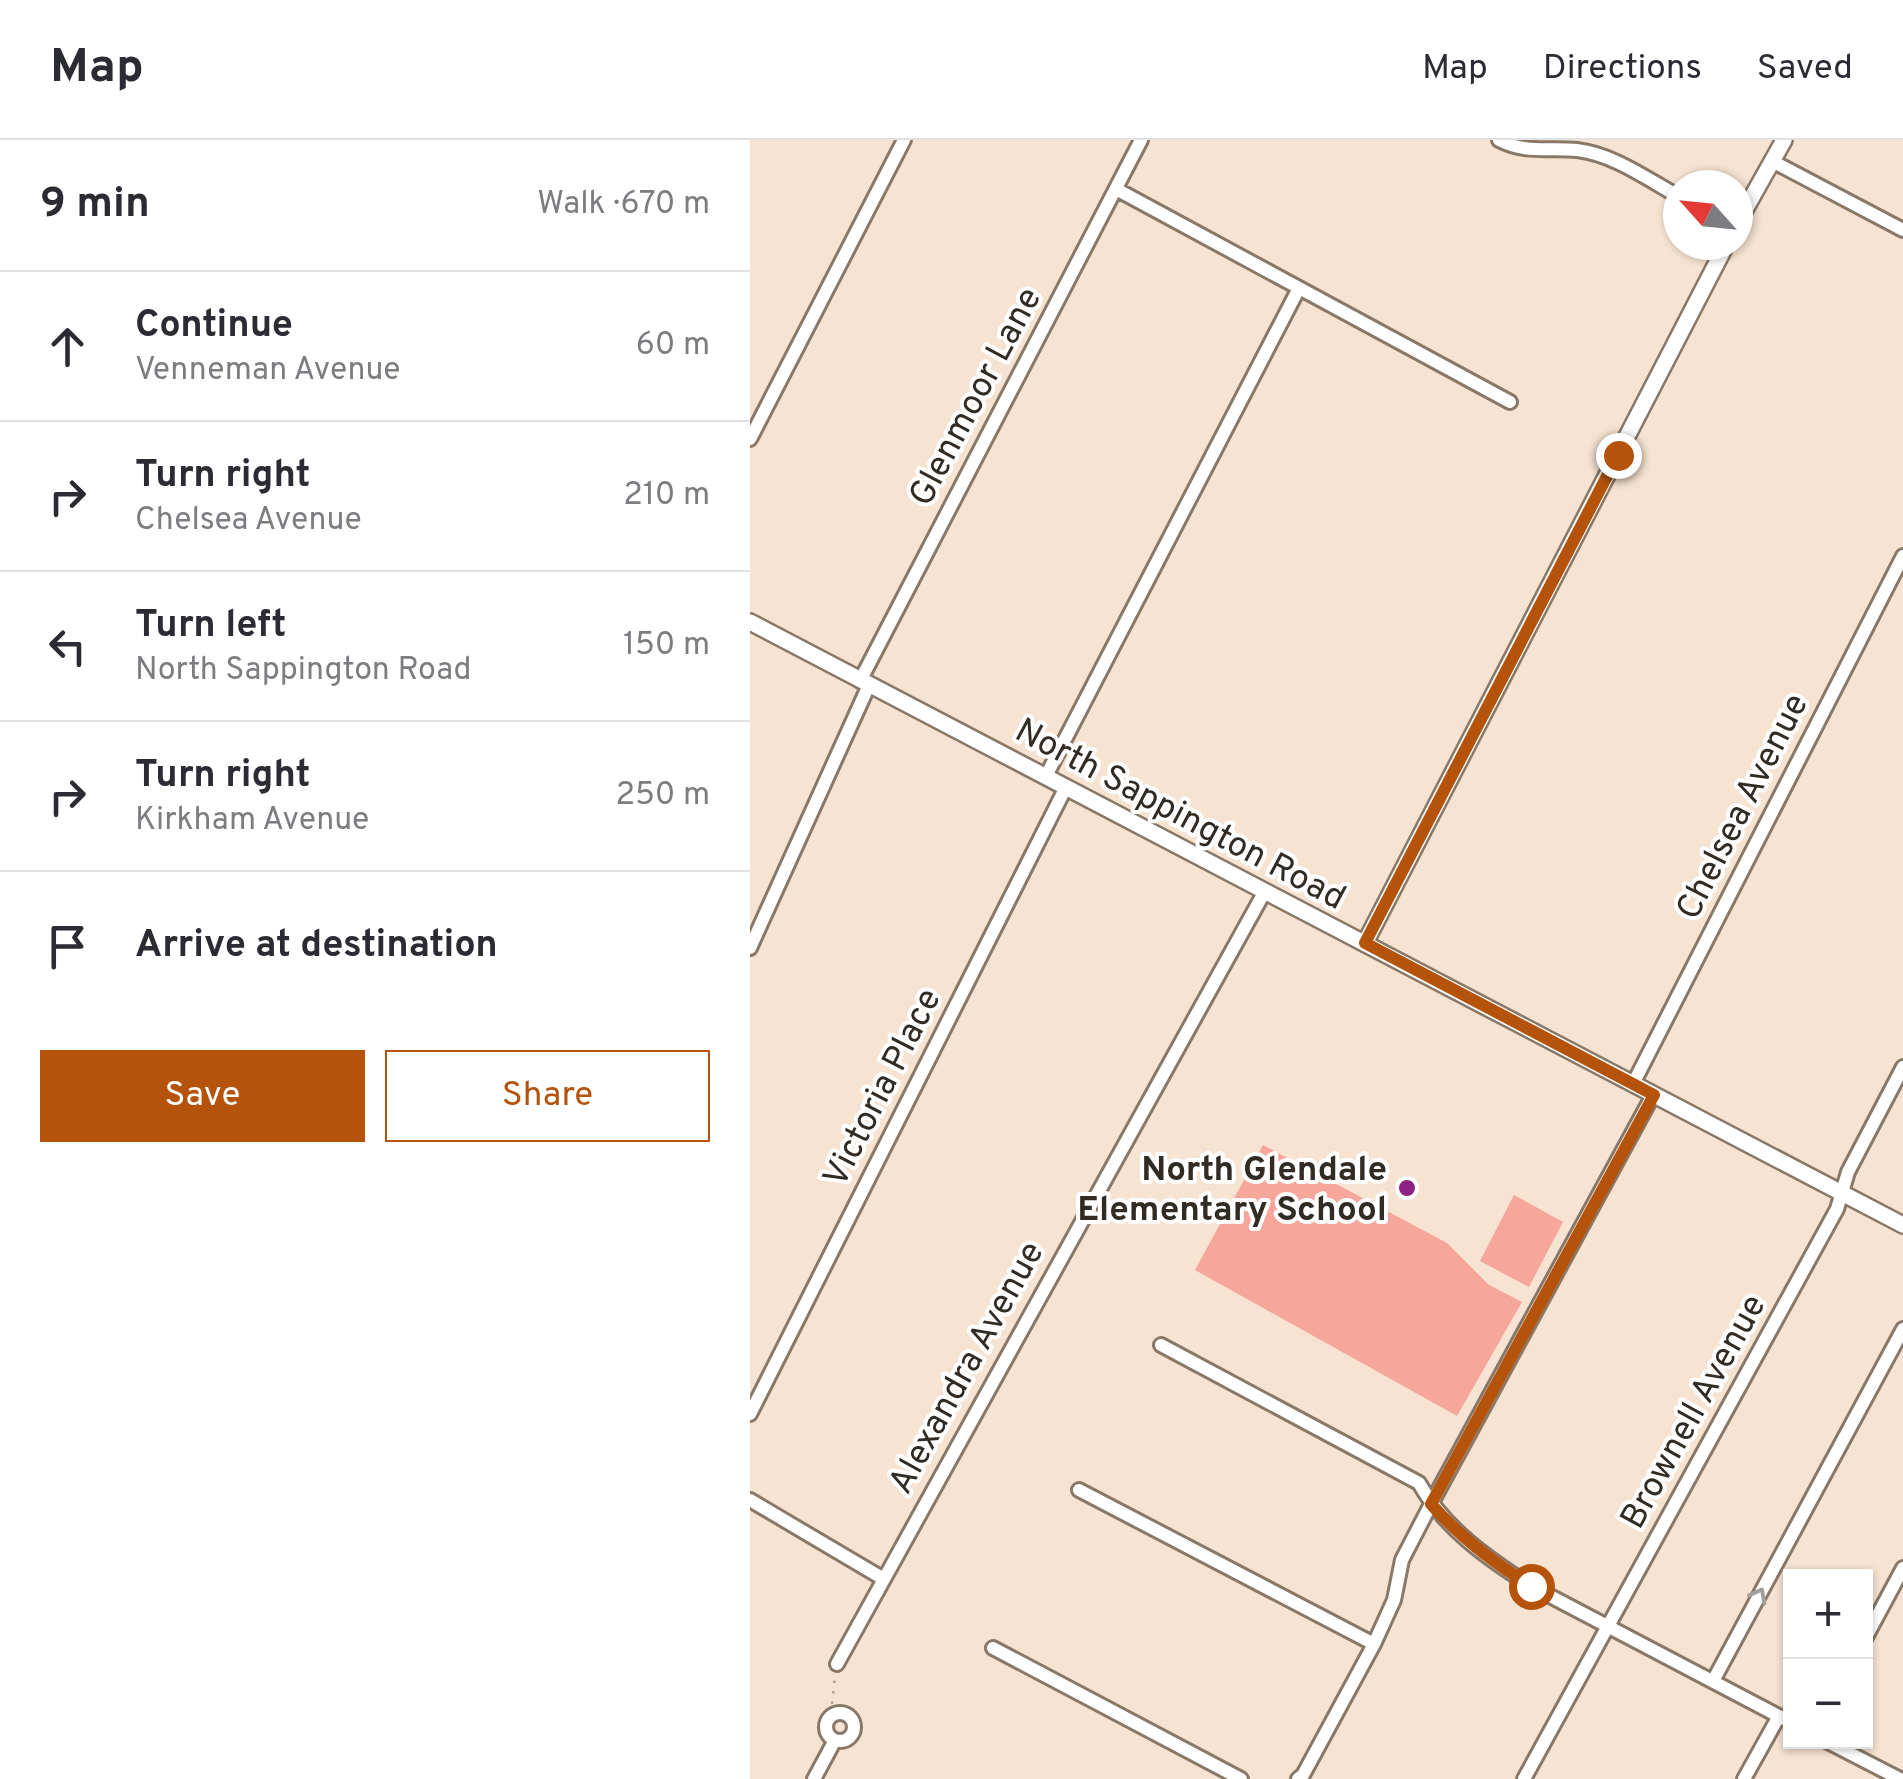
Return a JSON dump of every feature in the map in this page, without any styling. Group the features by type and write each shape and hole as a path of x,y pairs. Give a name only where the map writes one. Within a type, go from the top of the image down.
{"street":[{"path":"750,439 904,140"},
{"name":"Glenmoor Lane","path":"750,948 864,683 1142,140"},
{"path":"1499,140 1526,151 1577,150 1605,157 1663,188"},
{"path":"1753,195 1784,140"},
{"path":"1772,161 1903,230"},
{"path":"1116,189 1510,402"},
{"path":"1365,943 1718,260"},
{"path":"1046,776 1298,290"},
{"name":"Chelsea Avenue","path":"1633,1084 1903,556"},
{"name":"North Sappington Road","path":"750,622 1903,1225"},
{"name":"Victoria Place","path":"750,1414 1066,787"},
{"name":"Alexandra Avenue","path":"837,1664 1265,891"},
{"name":"Brownell Avenue","path":"1524,1779 1837,1209 1848,1172 1903,1067"},
{"path":"1298,1779 1374,1644 1394,1600 1402,1560 1431,1504 1654,1095"},
{"path":"1713,1681 1903,1329"},
{"path":"1161,1345 1419,1483 1446,1522 1504,1569 1783,1718"},
{"path":"1079,1490 1374,1644"},
{"path":"750,1500 882,1578"},
{"path":"1873,1624 1903,1568"},
{"path":"993,1648 1241,1779"},
{"path":"814,1779 836,1740 850,1737 854,1728 848,1716 835,1714 828,1720 826,1728 836,1740"},
{"path":"1744,1779 1783,1720"},
{"path":"1842,1749 1900,1779"}],"path":[{"path":"835,1714 832,1704 837,1664"}],"shaded area":[{"path":"1263,1145 1447,1243 1489,1285 1522,1302 1457,1416 1195,1270"},
{"path":"1514,1195 1563,1222 1529,1287 1480,1261"}],"place":[{"name":"North Glendale Elementary School","path":"1407,1188"}],"route":[{"path":"1531,1586 1482,1552 1431,1504 1654,1095 1365,943 1618,455"}]}
